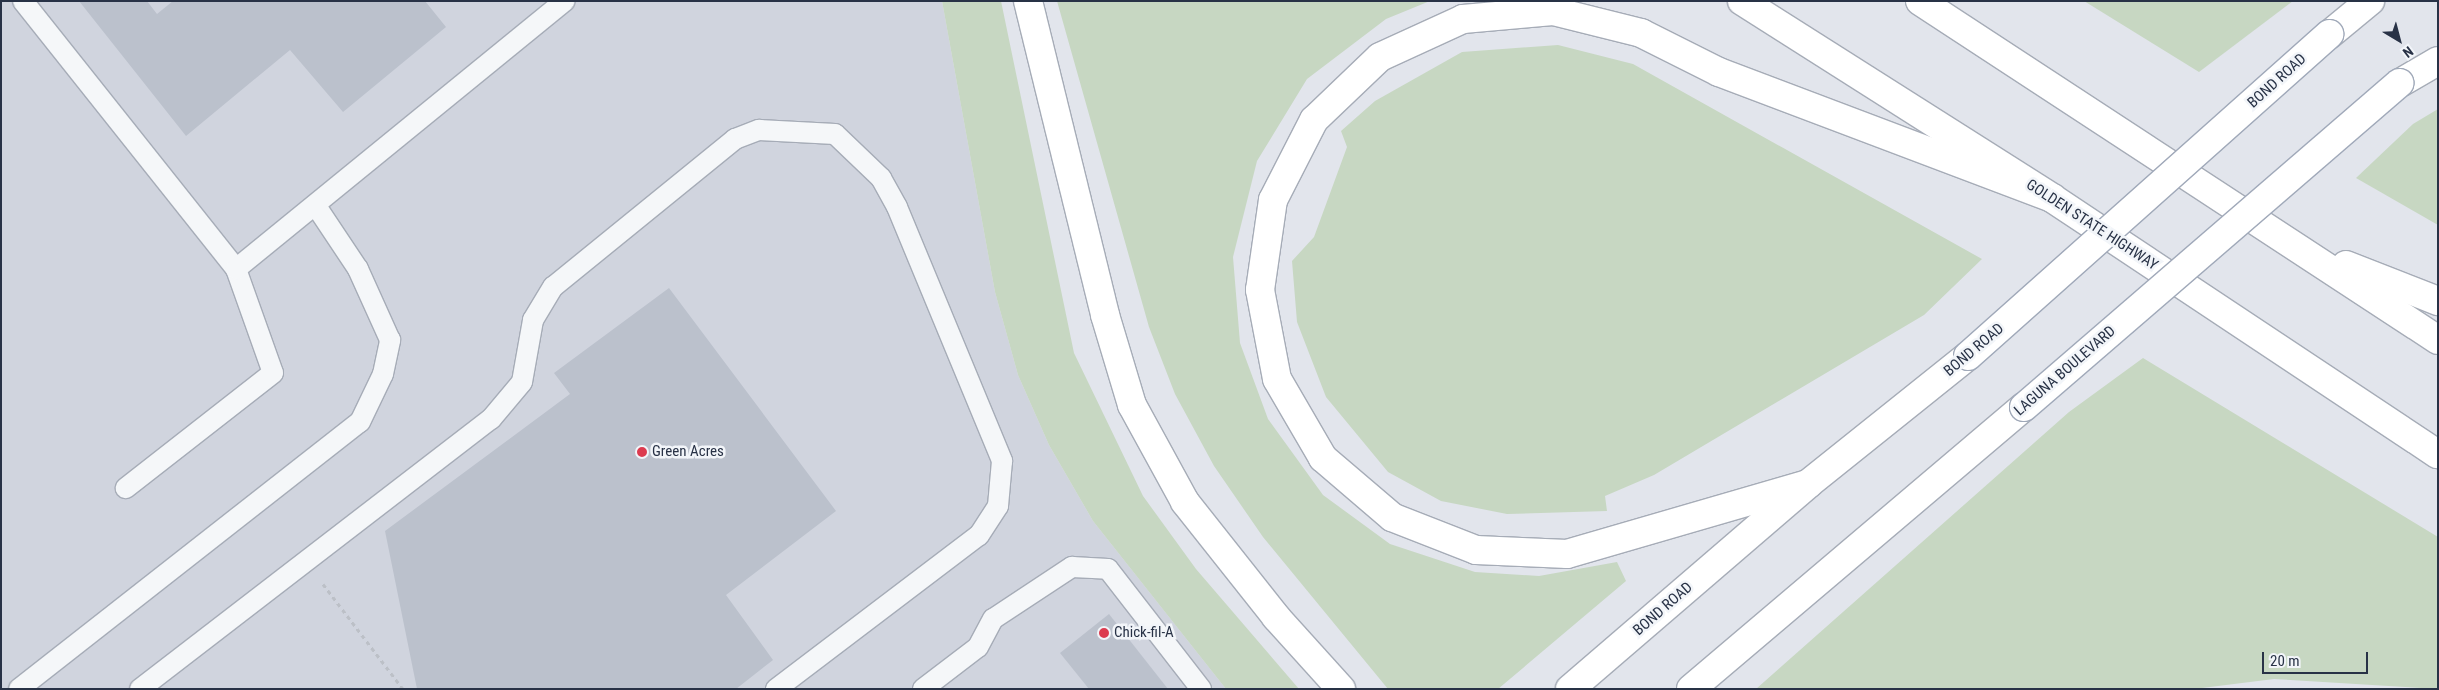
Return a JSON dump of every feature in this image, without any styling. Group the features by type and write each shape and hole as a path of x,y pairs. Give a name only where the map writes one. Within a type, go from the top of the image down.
{"main road":[{"path":"1028,1 1104,315 1132,405 1185,502 1276,617 1341,689"},
{"name":"GOLDEN STATE HIGHWAY","path":"1742,1 2052,198 2438,454"},
{"path":"1920,1 2296,244 2438,340"},
{"name":"BOND ROAD","path":"1570,689 1808,484 1968,356 2330,34 2370,1"},
{"path":"1808,484 1567,554 1476,550 1392,517 1323,458 1277,379 1260,290 1273,200 1314,120 1380,57 1463,19 1553,11 1641,33 1718,72 2052,198"},
{"name":"LAGUNA BOULEVARD","path":"1691,689 2024,407 2400,82 2438,53"},
{"path":"2400,82 2438,61"},
{"path":"2296,244 2438,301"}],"lane":[{"path":"23,1 236,270 273,373 126,488"},
{"path":"236,270 565,1"},
{"path":"140,689 491,419 522,382 533,320 553,287 735,139 758,130 835,134 881,178 897,208 1002,461 998,506 979,534 776,689"},
{"path":"19,689 360,422 383,374 390,340 358,269 316,206"},
{"path":"923,689 978,647 993,619 1072,567 1108,570 1201,689"}],"path":[{"path":"319,579 403,689"}],"shaded area":[{"path":"1,1 942,1 995,292 1018,375 1049,445 1093,521 1226,689 1,689"}],"green space":[{"path":"942,1 1001,1 1074,353 1143,496 1196,569 1299,689 1226,689 1093,521 1049,445 1018,375 995,292"},
{"path":"1057,1 1430,1 1386,19 1307,79 1257,161 1233,257 1240,343 1268,419 1323,495 1390,544 1475,572 1539,576 1617,562 1626,581 1498,689 1388,689 1263,537 1214,466 1175,394 1149,327"},
{"path":"2084,1 2293,1 2199,72"},
{"path":"1558,45 1633,64 1982,259 1924,315 1654,475 1605,496 1607,511 1507,514 1441,501 1388,472 1326,397 1297,322 1292,261 1314,237 1347,147 1341,131 1375,101 1462,52"},
{"path":"2438,109 2438,225 2356,178 2413,124"},
{"path":"2143,358 2438,537 2438,689 2274,679 2194,689 1756,689 2069,412"}],"building":[{"path":"79,1 147,1 157,14 173,1 425,1 446,27 343,112 290,50 186,136"},
{"name":"Green Acres","path":"669,288 836,511 726,595 773,660 736,689 417,689 385,531 570,394 554,373"},
{"name":"Chick-fil-A","path":"1109,614 1168,689 1089,689 1060,653"}],"place":[{"name":"Green Acres","path":"642,452"},
{"name":"Chick-fil-A","path":"1104,633"}]}
